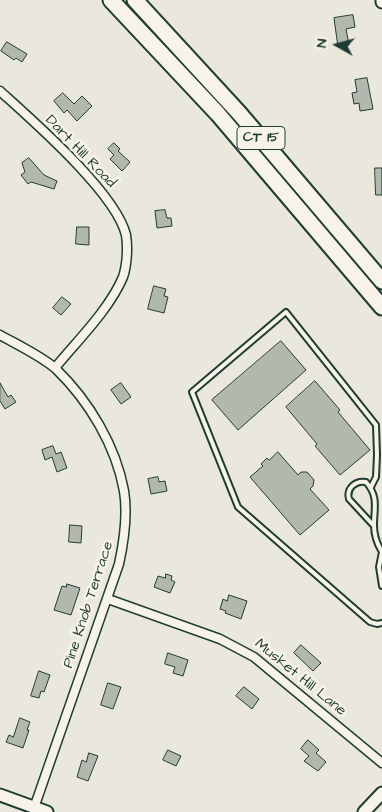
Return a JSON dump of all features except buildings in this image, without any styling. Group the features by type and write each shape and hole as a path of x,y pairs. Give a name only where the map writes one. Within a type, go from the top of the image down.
{"highway":[{"name":"CT 15","path":"111,0 218,114 382,307"},
{"name":"CT 15","path":"135,0 239,113 382,280"},
{"path":"353,272 382,320"}],"main road":[{"path":"364,812 382,793"},
{"path":"0,795 47,812"}],"street":[{"name":"Dart Hill Road","path":"0,90 74,162 112,206 126,235 127,257 123,276 106,305 54,368"},
{"name":"Pine Knob Terrace","path":"0,335 54,368 86,403 102,431 117,464 124,492 124,541 119,564 34,808"},
{"name":"Musket Hill Lane","path":"108,599 220,639 254,657 382,763"}],"lane":[{"path":"370,487 376,477 376,425 286,312 192,392 238,507 370,622 382,623"},
{"path":"374,526 349,499 349,490 356,483 366,482 375,497 376,512 374,526 377,544 382,552 379,567 382,586"}]}
